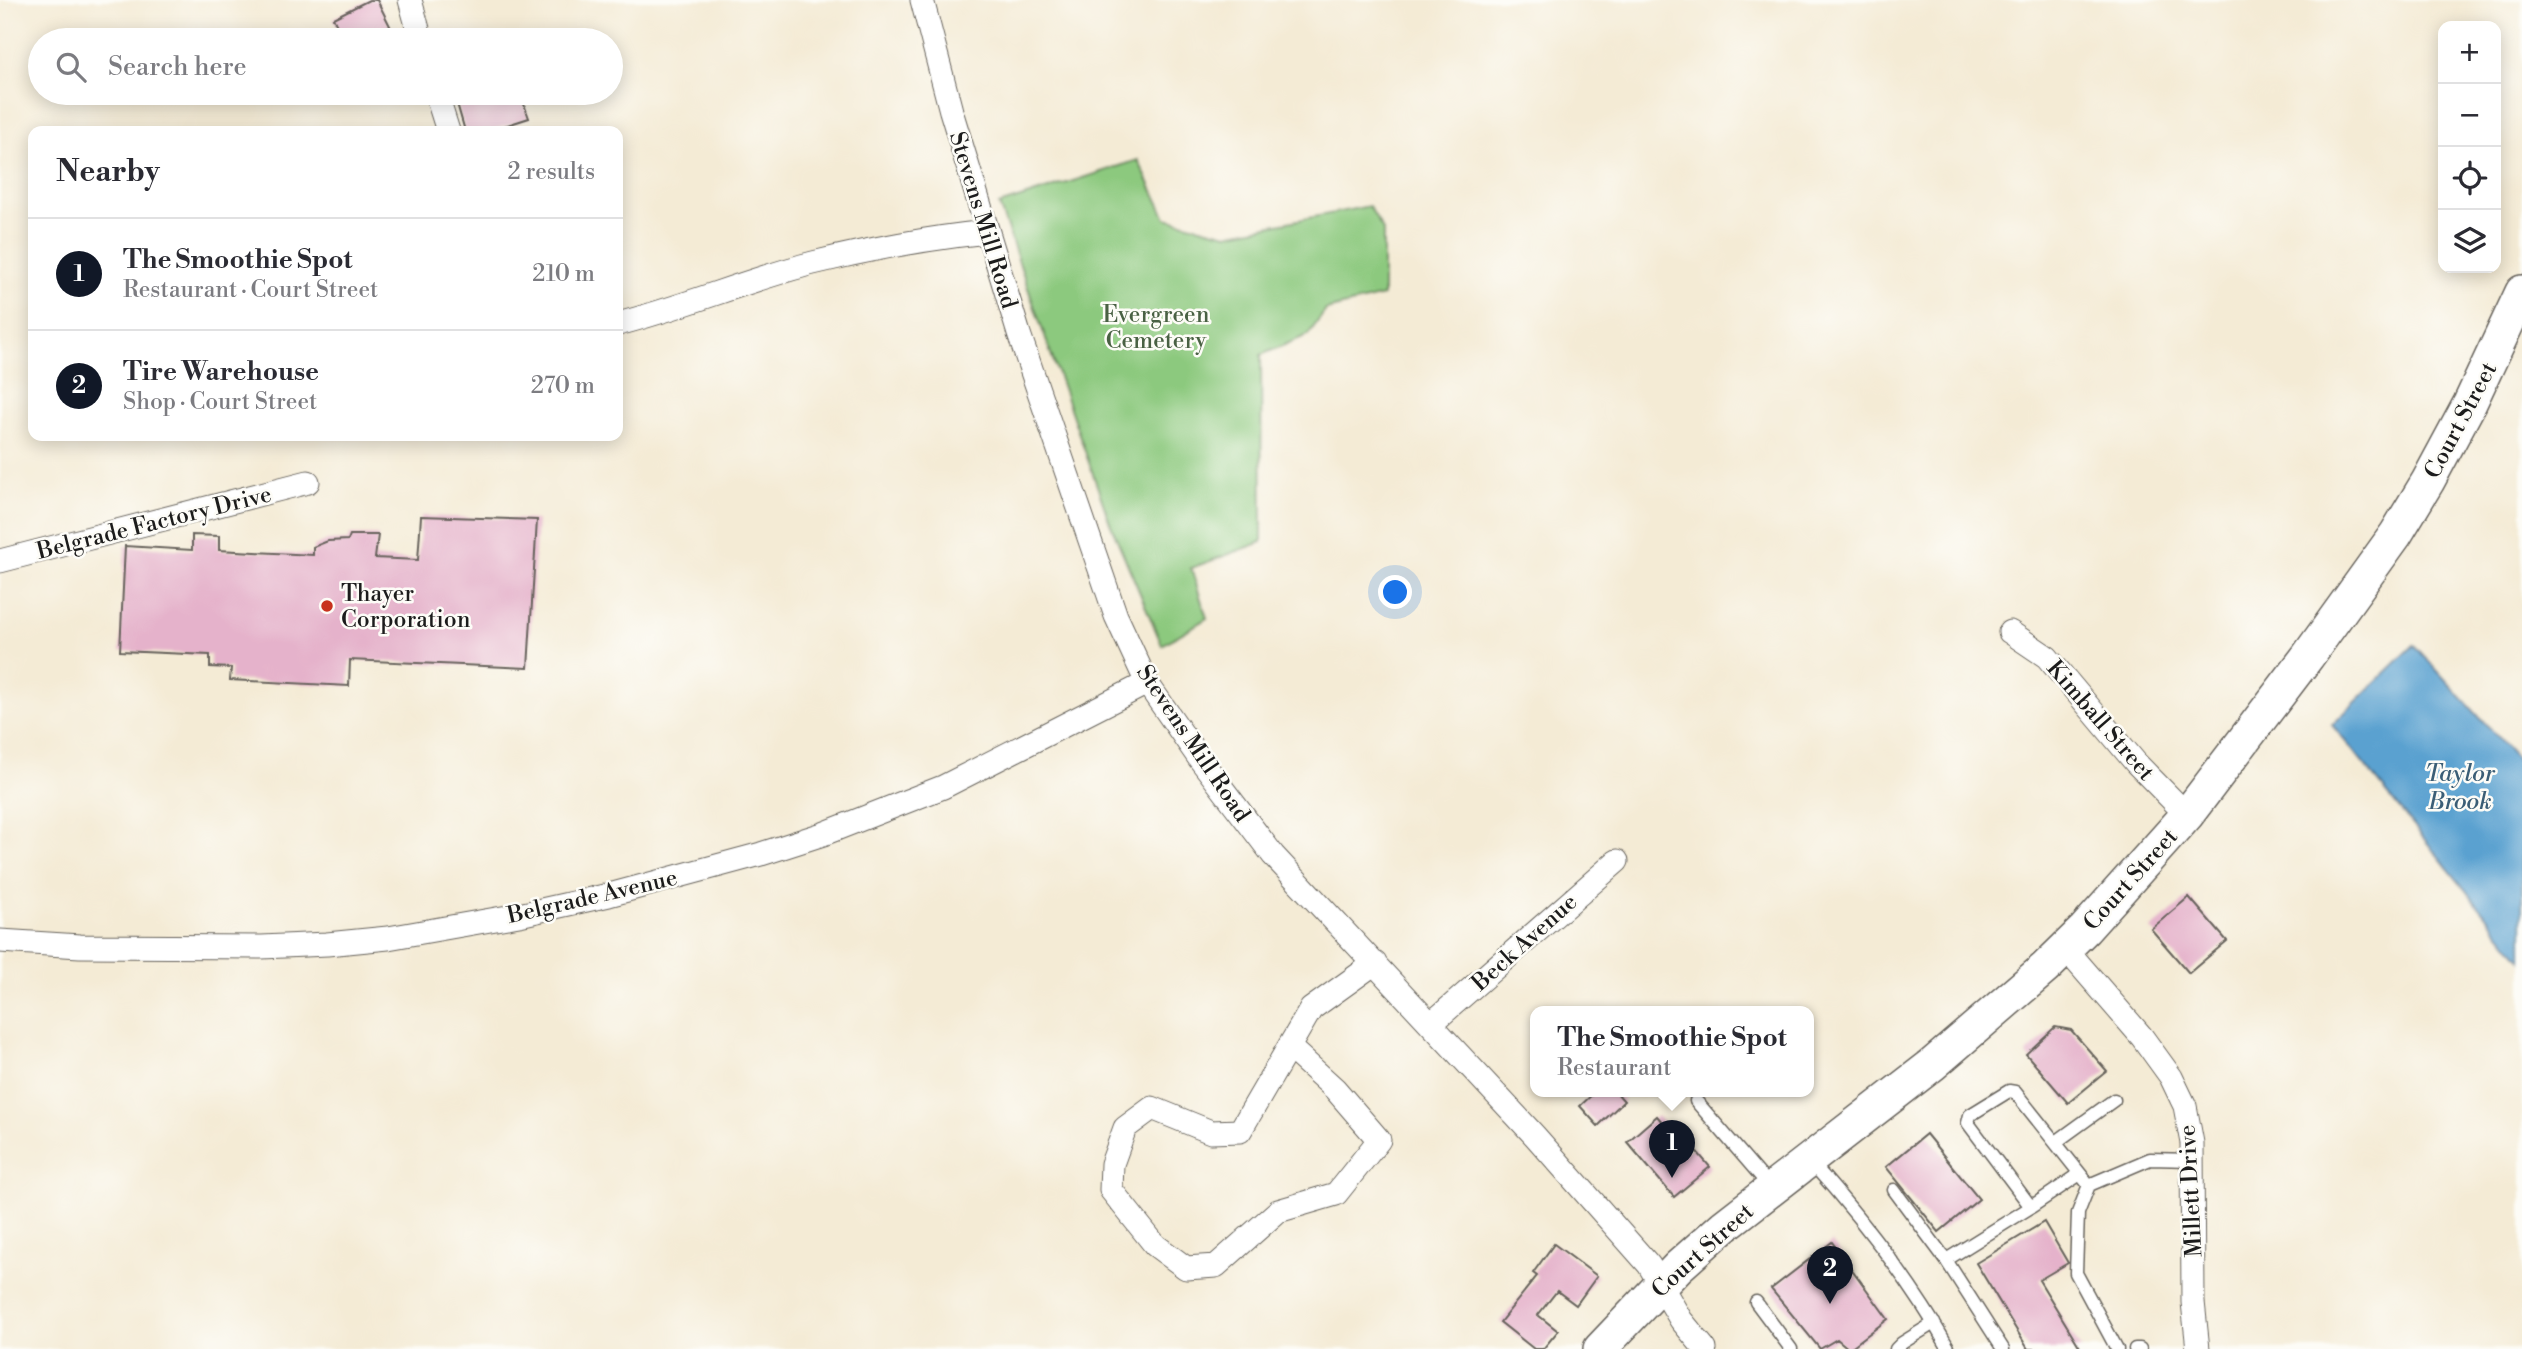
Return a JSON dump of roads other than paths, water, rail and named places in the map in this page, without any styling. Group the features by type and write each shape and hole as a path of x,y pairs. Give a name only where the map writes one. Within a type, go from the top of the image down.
{"main road":[{"name":"Court Street","path":"1600,1349 1661,1285 1724,1226 1932,1065 1997,1011 2065,948 2187,815 2308,656 2396,534 2470,403 2522,292"}],"street":[{"path":"410,0 418,28"},
{"name":"Stevens Mill Road","path":"922,0 951,111 1019,334 1116,616 1147,682 1239,813 1273,855 1432,1023 1640,1255 1681,1320 1705,1349"},
{"path":"440,105 446,126"},
{"path":"623,323 812,264 936,237 987,232"},
{"name":"Belgrade Factory Drive","path":"0,561 308,482"},
{"name":"Kimball Street","path":"2010,632 2047,657 2136,763 2187,815"},
{"name":"Belgrade Avenue","path":"0,941 94,946 261,947 327,944 388,938 519,915 609,895 761,854 823,834 943,787 1147,682"},
{"name":"Beck Avenue","path":"1432,1023 1617,861"},
{"name":"Millett Drive","path":"2065,948 2142,1037 2171,1077 2185,1106 2192,1160 2193,1302 2198,1349"},
{"path":"1289,1047 1335,1088 1379,1140 1336,1194 1278,1211 1216,1266 1186,1268 1155,1245 1111,1190 1112,1164 1125,1128 1152,1108 1211,1132 1240,1131 1311,1009 1376,963"}],"lane":[{"path":"2031,1207 1968,1123 1970,1115 2009,1091 2015,1092 2089,1185"},
{"path":"2056,1142 2114,1100"},
{"path":"1696,1101 1772,1189"},
{"path":"2117,1349 2076,1273 2078,1213 2089,1185 2150,1159 2192,1160"},
{"path":"1809,1160 1888,1256 1950,1349"},
{"path":"1946,1259 2080,1174"},
{"path":"1894,1190 1946,1259 2003,1349"},
{"path":"1756,1302 1791,1349"},
{"path":"1896,1349 1934,1323"}],"water":[{"name":"Taylor Brook","path":"2414,645 2522,764 2522,960 2332,725"}],"place":[{"name":"Thayer Corporation","path":"327,606"},
{"name":"The Smoothie Spot","path":"1672,1178"},
{"name":"Tire Warehouse","path":"1830,1304"}],"park label":[{"name":"Evergreen Cemetery","path":"1156,327"}]}
